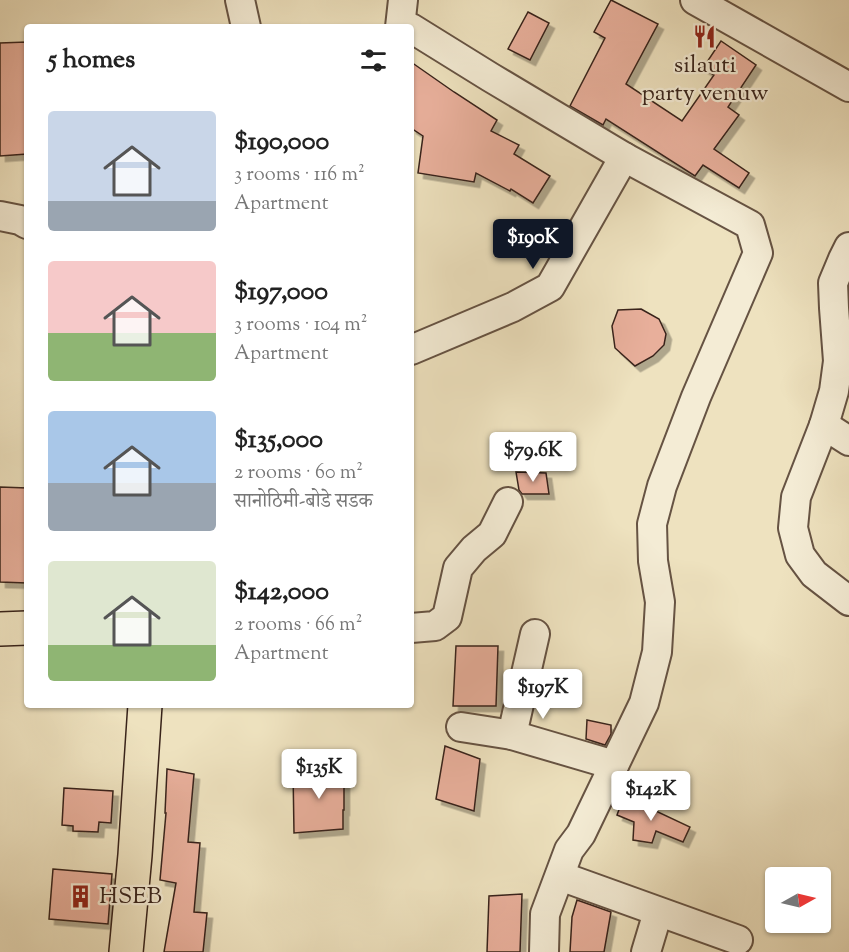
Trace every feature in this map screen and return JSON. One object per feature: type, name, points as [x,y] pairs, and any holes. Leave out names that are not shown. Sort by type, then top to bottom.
[{"type":"main road","points":[[0,629],[24,628]]},
{"type":"main road","points":[[126,952],[145,708]]},
{"type":"street","points":[[240,0],[245,24]]},
{"type":"street","points":[[695,0],[849,87]]},
{"type":"street","points":[[414,27],[490,77],[624,157],[750,225],[758,253],[696,397],[662,486],[652,524],[653,561],[660,602],[657,652],[644,703],[581,834],[569,850],[545,914],[544,952]]},
{"type":"street","points":[[414,349],[513,307],[550,287],[624,157]]},
{"type":"street","points":[[0,216],[24,222]]},
{"type":"street","points":[[847,256],[833,283],[838,361],[834,391],[824,425],[796,497],[793,528],[800,555],[814,574],[849,602]]},
{"type":"street","points":[[824,425],[849,441]]},
{"type":"street","points":[[414,628],[435,626],[447,617],[458,568],[474,549],[492,534],[508,502]]},
{"type":"street","points":[[512,735],[535,634]]},
{"type":"street","points":[[461,727],[512,735],[614,765]]},
{"type":"street","points":[[560,876],[738,940]]},
{"type":"street","points":[[646,952],[658,912]]},
{"type":"building","points":[[611,0],[658,24],[626,84],[682,121],[714,75],[703,68],[721,41],[756,65],[728,107],[739,115],[714,149],[749,173],[739,188],[703,165],[695,176],[606,119],[603,125],[570,106],[605,38],[594,32]]},
{"type":"building","points":[[528,12],[549,23],[530,60],[508,49]]},
{"type":"building","points":[[24,42],[24,154],[0,156],[0,43]]},
{"type":"building","points":[[414,64],[497,120],[491,131],[519,145],[514,154],[550,176],[533,203],[511,189],[510,191],[476,173],[474,182],[418,173],[423,136],[414,130]]},
{"type":"building","points":[[641,309],[659,319],[666,334],[664,345],[653,356],[635,366],[615,348],[612,326],[618,310]]},
{"type":"building","points":[[516,472],[546,473],[549,494],[522,494],[519,490]]},
{"type":"building","points":[[0,487],[24,488],[24,583],[0,582]]},
{"type":"building","points":[[456,646],[498,646],[496,706],[453,706]]},
{"type":"building","points":[[587,720],[611,725],[611,734],[605,745],[586,739]]},
{"type":"building","points":[[445,746],[480,759],[474,811],[436,799]]},
{"type":"building","points":[[344,767],[343,829],[294,833],[293,770]]},
{"type":"building","points":[[167,769],[194,774],[188,842],[200,843],[194,912],[207,913],[203,952],[164,952],[176,883],[160,880]]},
{"type":"building","points":[[64,788],[113,791],[111,823],[99,822],[98,832],[73,831],[73,826],[62,825]]},
{"type":"building","points":[[624,796],[690,827],[683,842],[656,831],[652,843],[633,840],[634,822],[617,815]]},
{"type":"building","name":"HSEB","points":[[53,869],[112,874],[108,924],[49,919]]},
{"type":"building","points":[[522,894],[520,952],[487,952],[489,896]]},
{"type":"building","points":[[577,900],[611,912],[604,952],[570,952],[572,917]]},
{"type":"place","name":"silauti party venuw","points":[[705,36]]},
{"type":"place","name":"HSEB","points":[[81,897]]}]
